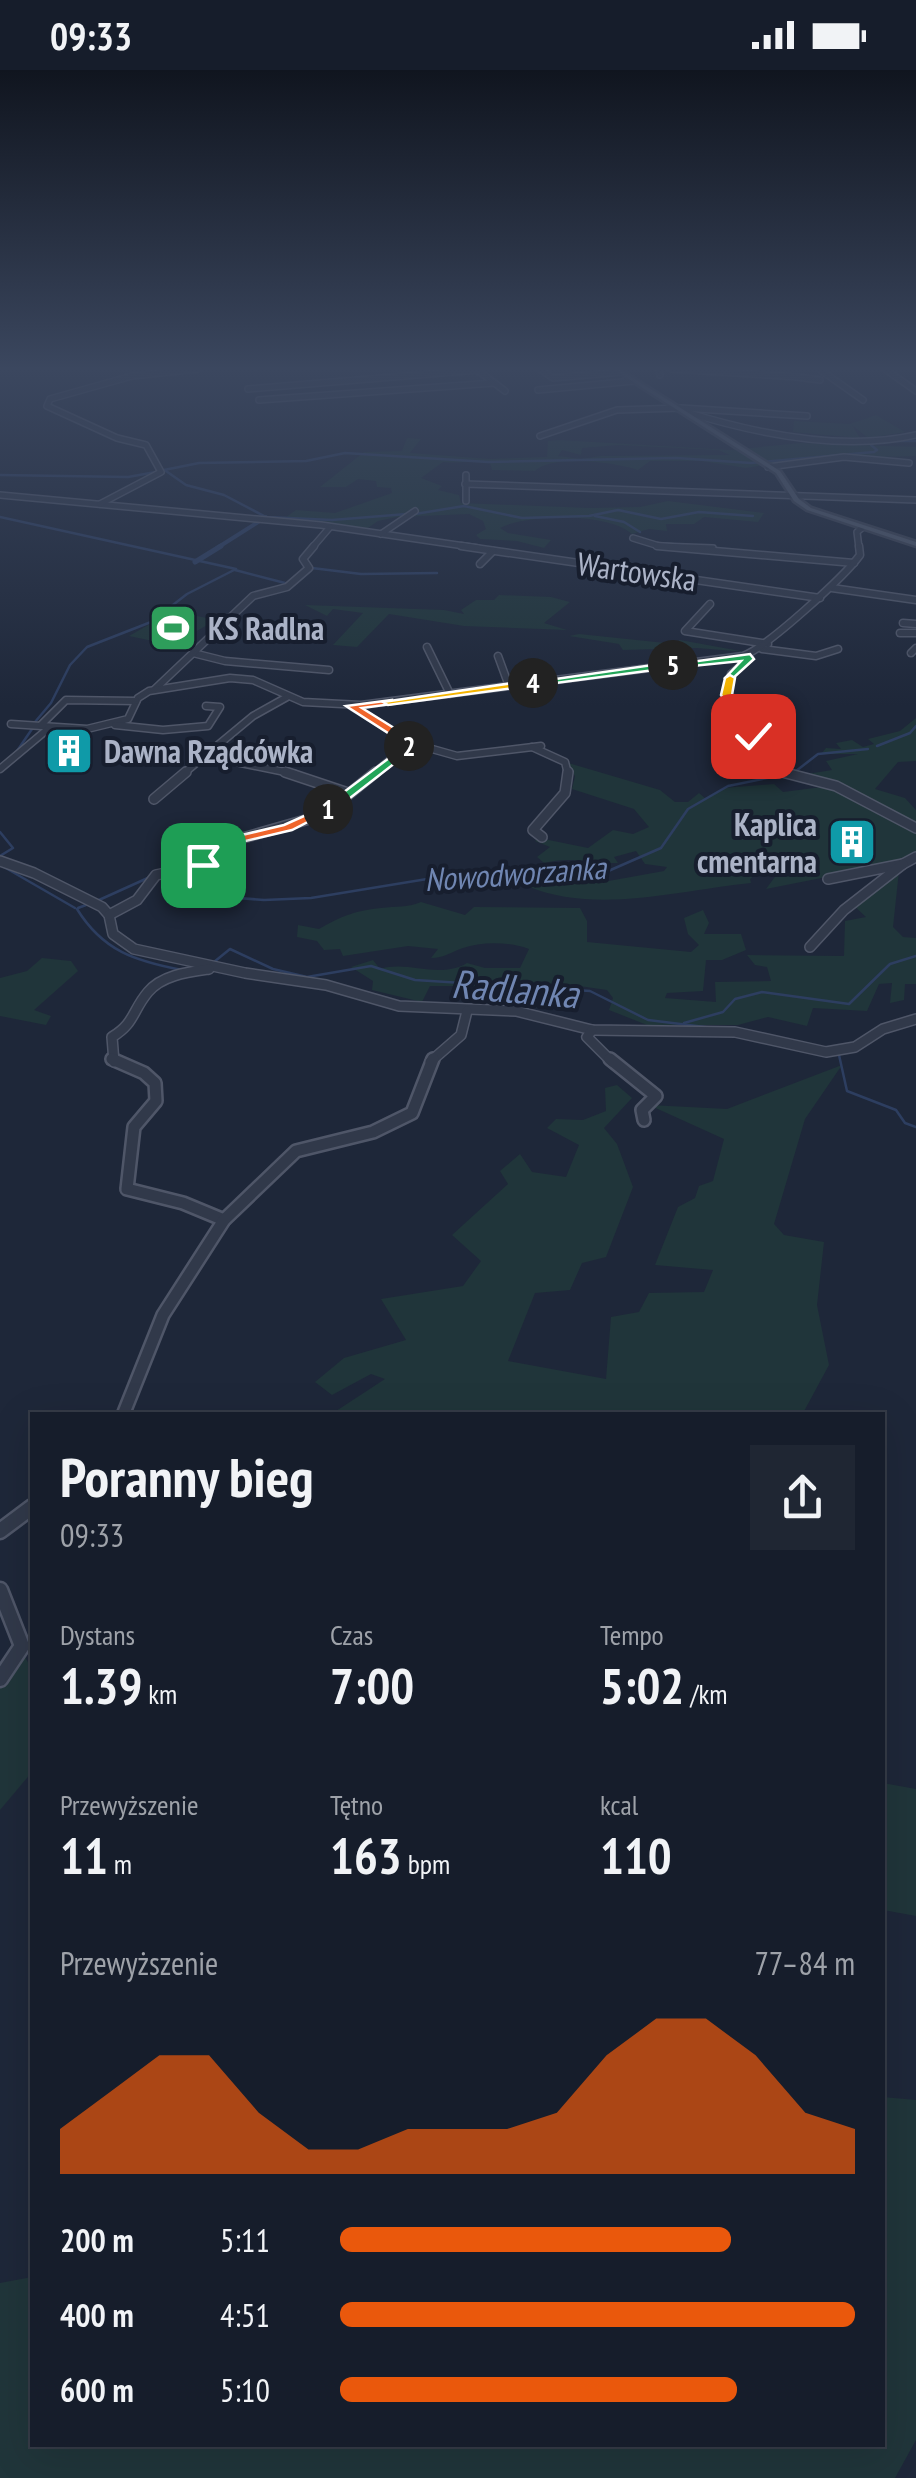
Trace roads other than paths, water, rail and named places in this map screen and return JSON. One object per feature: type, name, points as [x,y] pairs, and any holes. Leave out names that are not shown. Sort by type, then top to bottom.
[{"type":"main road","points":[[785,481],[800,504],[916,544]]},
{"type":"street","points":[[103,502],[143,481]]},
{"type":"street","points":[[465,481],[466,501]]},
{"type":"street","points":[[500,481],[916,500]]},
{"type":"street","name":"Wartowska","points":[[0,495],[276,520],[820,598]]},
{"type":"street","points":[[381,534],[415,511]]},
{"type":"street","points":[[116,725],[130,716],[136,702],[155,689],[254,596],[287,587],[308,573],[303,559],[330,527]]},
{"type":"street","points":[[155,689],[240,678],[258,682],[287,698],[351,706],[748,655],[765,646],[794,616],[832,588],[854,563],[860,549],[856,532],[862,528]]},
{"type":"street","points":[[633,538],[659,546],[694,546],[854,563]]},
{"type":"street","points":[[480,564],[493,550]]},
{"type":"street","points":[[832,588],[916,600]]},
{"type":"street","points":[[710,604],[685,631],[816,656],[838,649]]},
{"type":"street","points":[[916,624],[901,628],[916,633]]},
{"type":"street","points":[[426,647],[450,694]]},
{"type":"street","points":[[193,653],[329,670]]},
{"type":"street","points":[[748,655],[750,658],[731,674],[726,695],[763,757],[784,773],[836,786],[916,828]]},
{"type":"street","points":[[498,656],[509,686]]},
{"type":"street","points":[[154,799],[253,716],[287,698]]},
{"type":"street","points":[[48,728],[41,725],[66,700],[136,702]]},
{"type":"street","points":[[12,724],[48,728],[116,725],[147,730],[208,726],[220,708],[206,706]]},
{"type":"street","points":[[351,706],[411,743],[457,756],[536,746],[566,762],[570,775],[562,801],[532,830],[542,837]]},
{"type":"street","points":[[0,769],[48,728]]},
{"type":"street","points":[[109,915],[142,897],[156,874],[203,865],[229,842],[288,828],[333,807],[411,743]]},
{"type":"street","points":[[206,756],[291,774],[348,793]]},
{"type":"street","points":[[810,947],[844,910],[916,858]]},
{"type":"street","points":[[0,861],[34,873],[102,907],[118,940],[134,949],[326,985],[398,1006],[516,1011],[592,1030],[735,1032],[826,1052],[854,1048],[883,1029],[916,1018]]},
{"type":"street","points":[[828,879],[903,864]]},
{"type":"street","points":[[214,967],[192,971],[148,992],[135,1024],[112,1036],[112,1060],[144,1073],[155,1083],[156,1101],[134,1127],[127,1189],[183,1203],[224,1220]]},
{"type":"street","points":[[124,1412],[158,1324],[224,1220],[296,1152],[373,1132],[412,1114],[429,1062],[461,1035],[467,1011]]},
{"type":"street","points":[[592,1030],[587,1037],[628,1077],[656,1096],[642,1110],[644,1120]]},
{"type":"street","points":[[0,1531],[30,1508]]},
{"type":"street","points":[[0,1590],[22,1646],[0,1678]]},
{"type":"waterway","points":[[181,481],[224,495],[266,517],[332,520],[407,514]]},
{"type":"waterway","points":[[415,514],[464,506],[522,518],[589,516],[618,510],[661,519],[699,512],[753,516]]},
{"type":"waterway","points":[[595,516],[624,522],[640,532]]},
{"type":"waterway","name":"Radlanka","points":[[0,517],[236,569],[187,594],[151,622],[87,647],[70,665],[51,703],[35,722]]},
{"type":"waterway","points":[[217,548],[266,517]]},
{"type":"waterway","points":[[195,562],[221,546]]},
{"type":"waterway","points":[[312,568],[361,574],[437,573]]},
{"type":"waterway","points":[[235,570],[285,583]]},
{"type":"waterway","name":"Nowodworzanka","points":[[877,746],[910,733],[916,726]]},
{"type":"waterway","name":"Radlanka","points":[[17,751],[32,729]]},
{"type":"waterway","name":"Nowodworzanka","points":[[796,771],[818,754],[868,749]]},
{"type":"waterway","name":"Nowodworzanka","points":[[163,877],[213,896],[264,900],[311,898],[482,870],[606,872],[661,848],[688,809],[728,786],[782,775]]},
{"type":"waterway","name":"Radlanka","points":[[0,832],[13,848],[0,856]]},
{"type":"waterway","name":"Radlanka","points":[[4,867],[75,908]]},
{"type":"waterway","name":"Nowodworzanka","points":[[99,900],[150,877]]},
{"type":"waterway","points":[[78,908],[86,905]]},
{"type":"waterway","points":[[77,909],[98,935],[122,952],[182,970]]},
{"type":"waterway","name":"Radlanka","points":[[214,962],[230,949],[273,969],[307,977],[371,966],[415,980],[590,991],[648,1020],[713,1028]]},
{"type":"waterway","points":[[684,1023],[723,1012],[735,999],[762,992],[849,1004],[890,964],[916,956]]},
{"type":"waterway","points":[[839,1055],[847,1091],[896,1110],[905,1123],[916,1127]]},
{"type":"place","name":"KS Radlna","points":[[173,628]]},
{"type":"place","name":"Dawna Rządcówka","points":[[69,751]]},
{"type":"place","name":"Kaplica cmentarna","points":[[852,842]]}]
